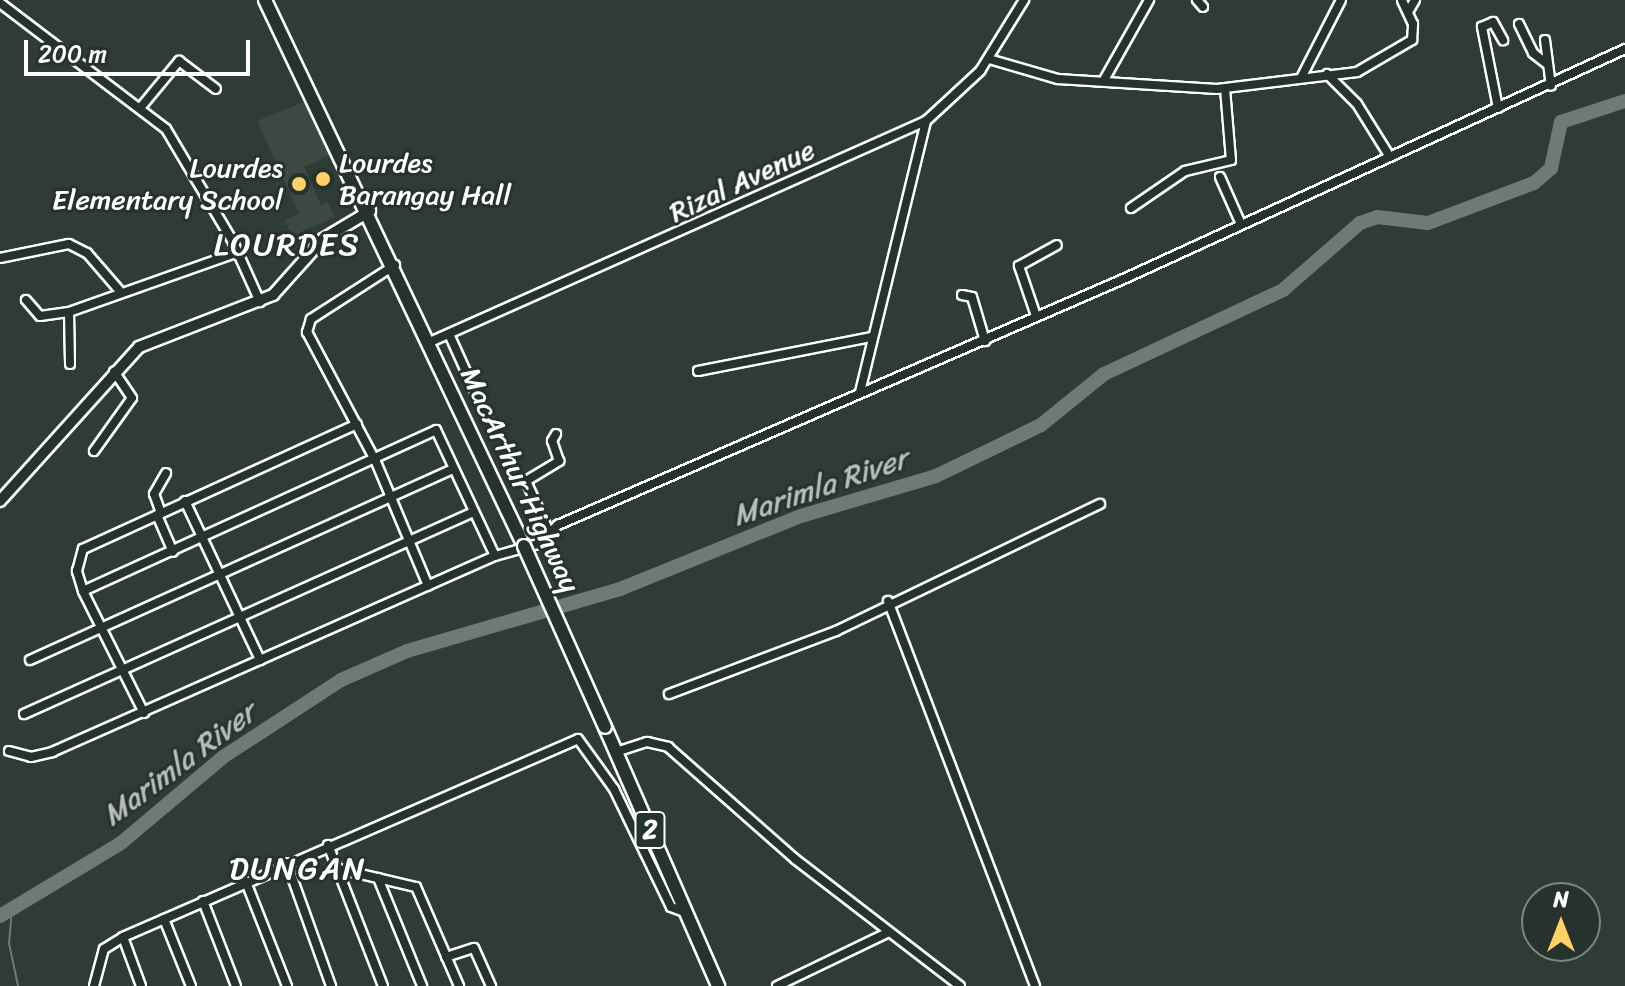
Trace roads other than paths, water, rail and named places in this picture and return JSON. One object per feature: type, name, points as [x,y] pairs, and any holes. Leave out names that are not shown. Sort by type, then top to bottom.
[{"type":"highway","name":"MacArthur Highway","points":[[267,4],[395,265],[524,546],[718,986]]},
{"type":"main road","points":[[0,501],[114,371],[147,342],[260,302],[285,285],[333,231],[370,211]]},
{"type":"street","name":"Rizal Avenue","points":[[430,342],[926,121],[989,59],[1024,0]]},
{"type":"street","points":[[1104,80],[1149,0]]},
{"type":"street","points":[[1302,76],[1341,0]]},
{"type":"street","points":[[989,59],[1058,79],[1225,89],[1302,76],[1367,70],[1399,52],[1414,35],[1402,0]]},
{"type":"street","points":[[1408,12],[1415,0]]},
{"type":"street","points":[[0,3],[141,107],[174,139],[238,252],[260,302]]},
{"type":"street","points":[[1498,108],[1482,27],[1493,22],[1503,40]]},
{"type":"street","points":[[1519,24],[1533,53],[1547,64]]},
{"type":"street","points":[[1545,40],[1551,86]]},
{"type":"street","points":[[9,751],[31,757],[52,752],[495,556],[538,544],[549,532],[860,392],[985,341],[1240,222],[1551,86],[1625,49]]},
{"type":"street","points":[[141,107],[179,61],[216,89]]},
{"type":"street","points":[[1327,74],[1363,113],[1390,157]]},
{"type":"street","points":[[1131,208],[1185,171],[1231,160],[1225,89]]},
{"type":"street","points":[[860,392],[926,121]]},
{"type":"street","points":[[1220,177],[1240,222]]},
{"type":"street","points":[[0,258],[69,244],[87,253],[119,290]]},
{"type":"street","points":[[1036,316],[1019,266],[1057,245]]},
{"type":"street","points":[[26,300],[40,316],[69,312],[119,290],[238,252]]},
{"type":"street","points":[[395,265],[307,325],[376,462],[428,586]]},
{"type":"street","points":[[962,295],[972,297],[985,341]]},
{"type":"street","points":[[69,312],[70,364]]},
{"type":"street","points":[[449,334],[487,418]]},
{"type":"street","points":[[698,371],[871,337]]},
{"type":"street","points":[[94,451],[132,398],[114,371]]},
{"type":"street","points":[[144,713],[121,674],[83,591],[77,571],[83,549],[357,424]]},
{"type":"street","points":[[83,591],[376,462],[436,430],[495,556]]},
{"type":"street","points":[[549,532],[526,481],[559,461],[552,441],[556,434]]},
{"type":"street","points":[[30,660],[393,500],[453,469]]},
{"type":"street","points":[[166,473],[154,494],[173,552]]},
{"type":"street","points":[[185,501],[260,660]]},
{"type":"street","points":[[669,694],[836,631],[888,601],[1100,504]]},
{"type":"street","points":[[24,714],[121,674],[473,512]]},
{"type":"street","points":[[888,601],[1035,986]]},
{"type":"street","points":[[94,986],[104,949],[123,937],[328,845],[581,739],[628,816],[671,907],[687,912]]},
{"type":"street","points":[[616,752],[647,742],[668,747],[889,932],[960,986]]},
{"type":"street","points":[[328,845],[383,986]]},
{"type":"street","points":[[287,863],[331,986]]},
{"type":"street","points":[[339,869],[416,887],[459,986]]},
{"type":"street","points":[[378,878],[422,986]]},
{"type":"street","points":[[246,882],[287,986]]},
{"type":"street","points":[[203,901],[236,986]]},
{"type":"street","points":[[164,919],[191,986]]},
{"type":"street","points":[[777,986],[889,932]]},
{"type":"street","points":[[123,937],[141,986]]},
{"type":"street","points":[[446,957],[474,948],[491,986]]},
{"type":"waterway","name":"Marimla River","points":[[0,916],[121,843],[223,757],[341,680],[407,651],[620,589],[801,516],[936,476],[1041,425],[1104,374],[1283,290],[1360,223],[1377,217],[1428,223],[1534,183],[1551,168],[1561,122],[1625,101]]},
{"type":"waterway","points":[[12,909],[9,943],[18,986]]},
{"type":"place","name":"Lourdes Barangay Hall","points":[[323,179]]},
{"type":"place","name":"Lourdes Elementary School","points":[[299,184]]},
{"type":"district","name":"LOURDES","points":[[287,245]]},
{"type":"district","name":"DUNGAN","points":[[298,869]]}]
